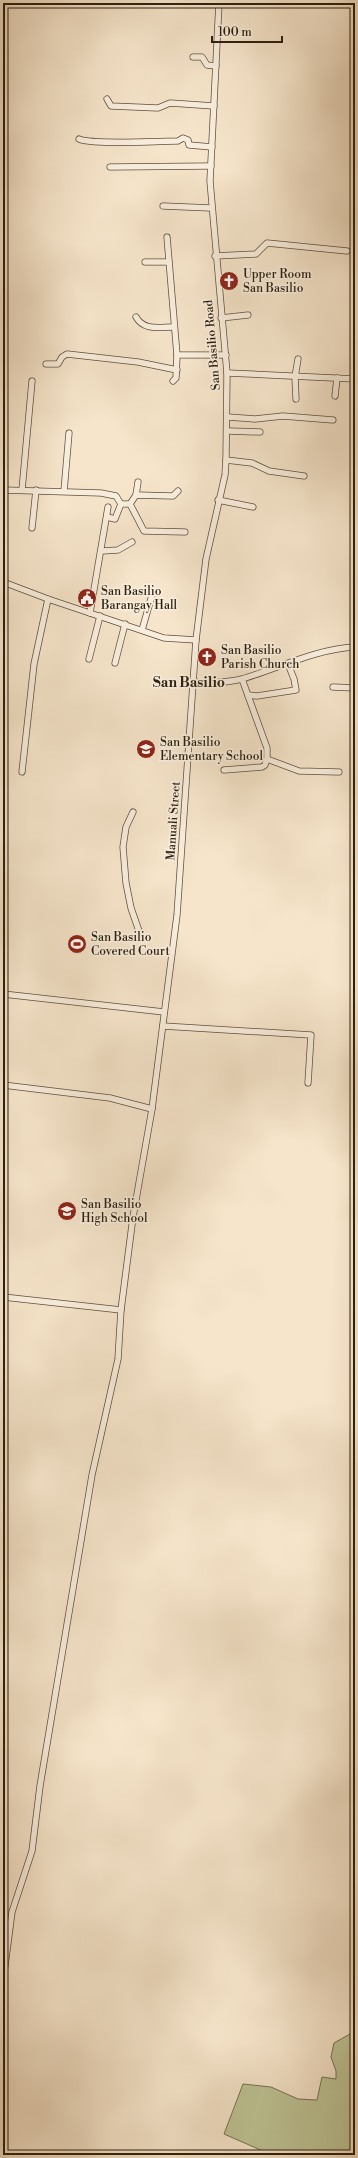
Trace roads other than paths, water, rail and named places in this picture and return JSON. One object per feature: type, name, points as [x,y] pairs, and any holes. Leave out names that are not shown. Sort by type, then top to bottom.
[{"type":"street","name":"San Basilio Road","points":[[193,682],[196,640],[206,559],[218,500],[225,475],[228,431],[226,355],[215,256],[211,166],[219,3]]},
{"type":"street","points":[[193,57],[202,57],[207,65],[216,66]]},
{"type":"street","points":[[107,99],[111,106],[158,108],[170,103],[214,106]]},
{"type":"street","points":[[79,139],[86,141],[178,141],[183,138],[188,140],[189,145],[212,147]]},
{"type":"street","points":[[110,167],[211,166]]},
{"type":"street","points":[[163,206],[212,208]]},
{"type":"street","points":[[167,237],[173,327],[177,355],[176,378],[173,381]]},
{"type":"street","points":[[215,256],[256,254],[267,243],[348,251]]},
{"type":"street","points":[[145,262],[168,262]]},
{"type":"street","points":[[221,318],[248,315]]},
{"type":"street","points":[[136,317],[139,322],[145,326],[173,327]]},
{"type":"street","points":[[46,364],[58,364],[62,357],[67,354],[138,362],[177,370]]},
{"type":"street","points":[[177,355],[226,355]]},
{"type":"street","points":[[296,399],[295,377],[298,359]]},
{"type":"street","points":[[227,373],[355,379]]},
{"type":"street","points":[[335,396],[337,378]]},
{"type":"street","points":[[22,490],[32,381]]},
{"type":"street","points":[[228,417],[255,419],[283,416],[333,420]]},
{"type":"street","points":[[228,431],[260,432]]},
{"type":"street","points":[[64,491],[69,433]]},
{"type":"street","points":[[226,460],[246,461],[269,471],[304,476]]},
{"type":"street","points":[[130,504],[136,495],[138,482]]},
{"type":"street","points":[[3,490],[64,491],[112,494],[118,498],[121,504],[116,518],[107,517]]},
{"type":"street","points":[[32,528],[36,490]]},
{"type":"street","points":[[136,495],[173,496],[178,491]]},
{"type":"street","points":[[218,500],[253,507]]},
{"type":"street","points":[[121,504],[130,504]]},
{"type":"street","points":[[130,504],[144,531],[185,532]]},
{"type":"street","points":[[90,612],[102,551],[108,507]]},
{"type":"street","points":[[102,551],[118,550],[132,542]]},
{"type":"street","points":[[3,582],[48,599],[171,640],[196,640]]},
{"type":"street","points":[[142,630],[152,595]]},
{"type":"street","points":[[22,772],[34,664],[48,599]]},
{"type":"street","points":[[89,659],[100,616]]},
{"type":"street","points":[[115,663],[125,624]]},
{"type":"street","points":[[193,682],[211,683],[242,679],[324,651],[355,647]]},
{"type":"street","points":[[248,695],[257,696],[296,690],[294,679],[288,664]]},
{"type":"street","points":[[224,770],[262,768],[267,759],[267,748],[242,679]]},
{"type":"street","name":"Manuali Street","points":[[3,1978],[12,1912],[32,1851],[40,1786],[92,1475],[118,1360],[121,1310],[133,1217],[152,1109],[174,937],[193,682]]},
{"type":"street","points":[[333,687],[355,688]]},
{"type":"street","points":[[267,759],[299,771],[339,772]]},
{"type":"street","points":[[133,812],[126,826],[124,847],[126,883],[131,908],[140,934]]},
{"type":"street","points":[[3,994],[164,1012]]},
{"type":"street","points":[[163,1026],[223,1031],[311,1035],[308,1083]]},
{"type":"street","points":[[3,1085],[110,1098],[152,1109]]},
{"type":"street","points":[[3,1297],[121,1310]]},
{"type":"place","name":"Upper Room San Basilio","points":[[229,281]]},
{"type":"place","name":"San Basilio Barangay Hall","points":[[87,598]]},
{"type":"place","name":"San Basilio Parish Church","points":[[207,657]]},
{"type":"place","name":"San Basilio Elementary School","points":[[146,749]]},
{"type":"place","name":"San Basilio Covered Court","points":[[77,944]]},
{"type":"place","name":"San Basilio High School","points":[[67,1211]]},
{"type":"district","name":"San Basilio","points":[[189,682]]}]
